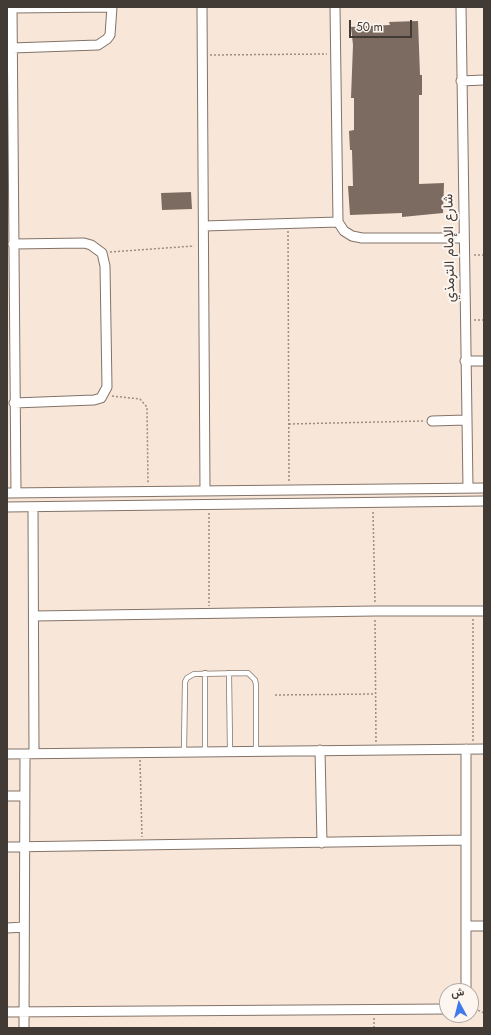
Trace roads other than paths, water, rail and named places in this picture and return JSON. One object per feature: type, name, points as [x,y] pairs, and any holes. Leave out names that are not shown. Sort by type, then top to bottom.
[{"type":"street","points":[[12,48],[98,45],[107,39],[110,34],[112,7],[12,7],[10,169],[13,244],[10,304],[14,403],[11,493],[484,488]]},
{"type":"street","points":[[202,7],[205,490]]},
{"type":"street","points":[[335,7],[338,222],[344,231],[352,236],[362,238],[464,238]]},
{"type":"street","name":"شارع الإمام الترمذي","points":[[461,7],[468,488]]},
{"type":"street","points":[[461,81],[484,80]]},
{"type":"street","points":[[204,226],[338,222]]},
{"type":"street","points":[[13,244],[84,243],[91,245],[102,253],[105,266],[107,387],[104,395],[94,400],[14,403]]},
{"type":"street","points":[[465,361],[484,361]]},
{"type":"street","points":[[432,420],[466,420]]},
{"type":"street","points":[[428,489],[428,502]]},
{"type":"street","points":[[258,490],[258,504]]},
{"type":"street","points":[[164,491],[164,505]]},
{"type":"street","points":[[80,492],[80,506]]},
{"type":"street","points":[[7,507],[484,502]]},
{"type":"street","points":[[24,1028],[24,847],[25,796],[30,754],[34,616],[33,507]]},
{"type":"street","points":[[34,616],[375,611],[484,611]]},
{"type":"street","points":[[466,983],[466,840],[470,749]]},
{"type":"street","points":[[7,754],[484,749]]},
{"type":"street","points":[[320,750],[322,842]]},
{"type":"street","points":[[7,796],[25,796]]},
{"type":"street","points":[[7,847],[466,840]]},
{"type":"street","points":[[466,926],[484,926]]},
{"type":"street","points":[[7,928],[24,927]]},
{"type":"street","points":[[7,1012],[439,1009]]},
{"type":"lane","points":[[230,673],[230,751]]},
{"type":"lane","points":[[184,752],[185,682],[190,675],[230,673],[248,673],[255,680],[256,751]]},
{"type":"lane","points":[[205,752],[206,674]]}]
